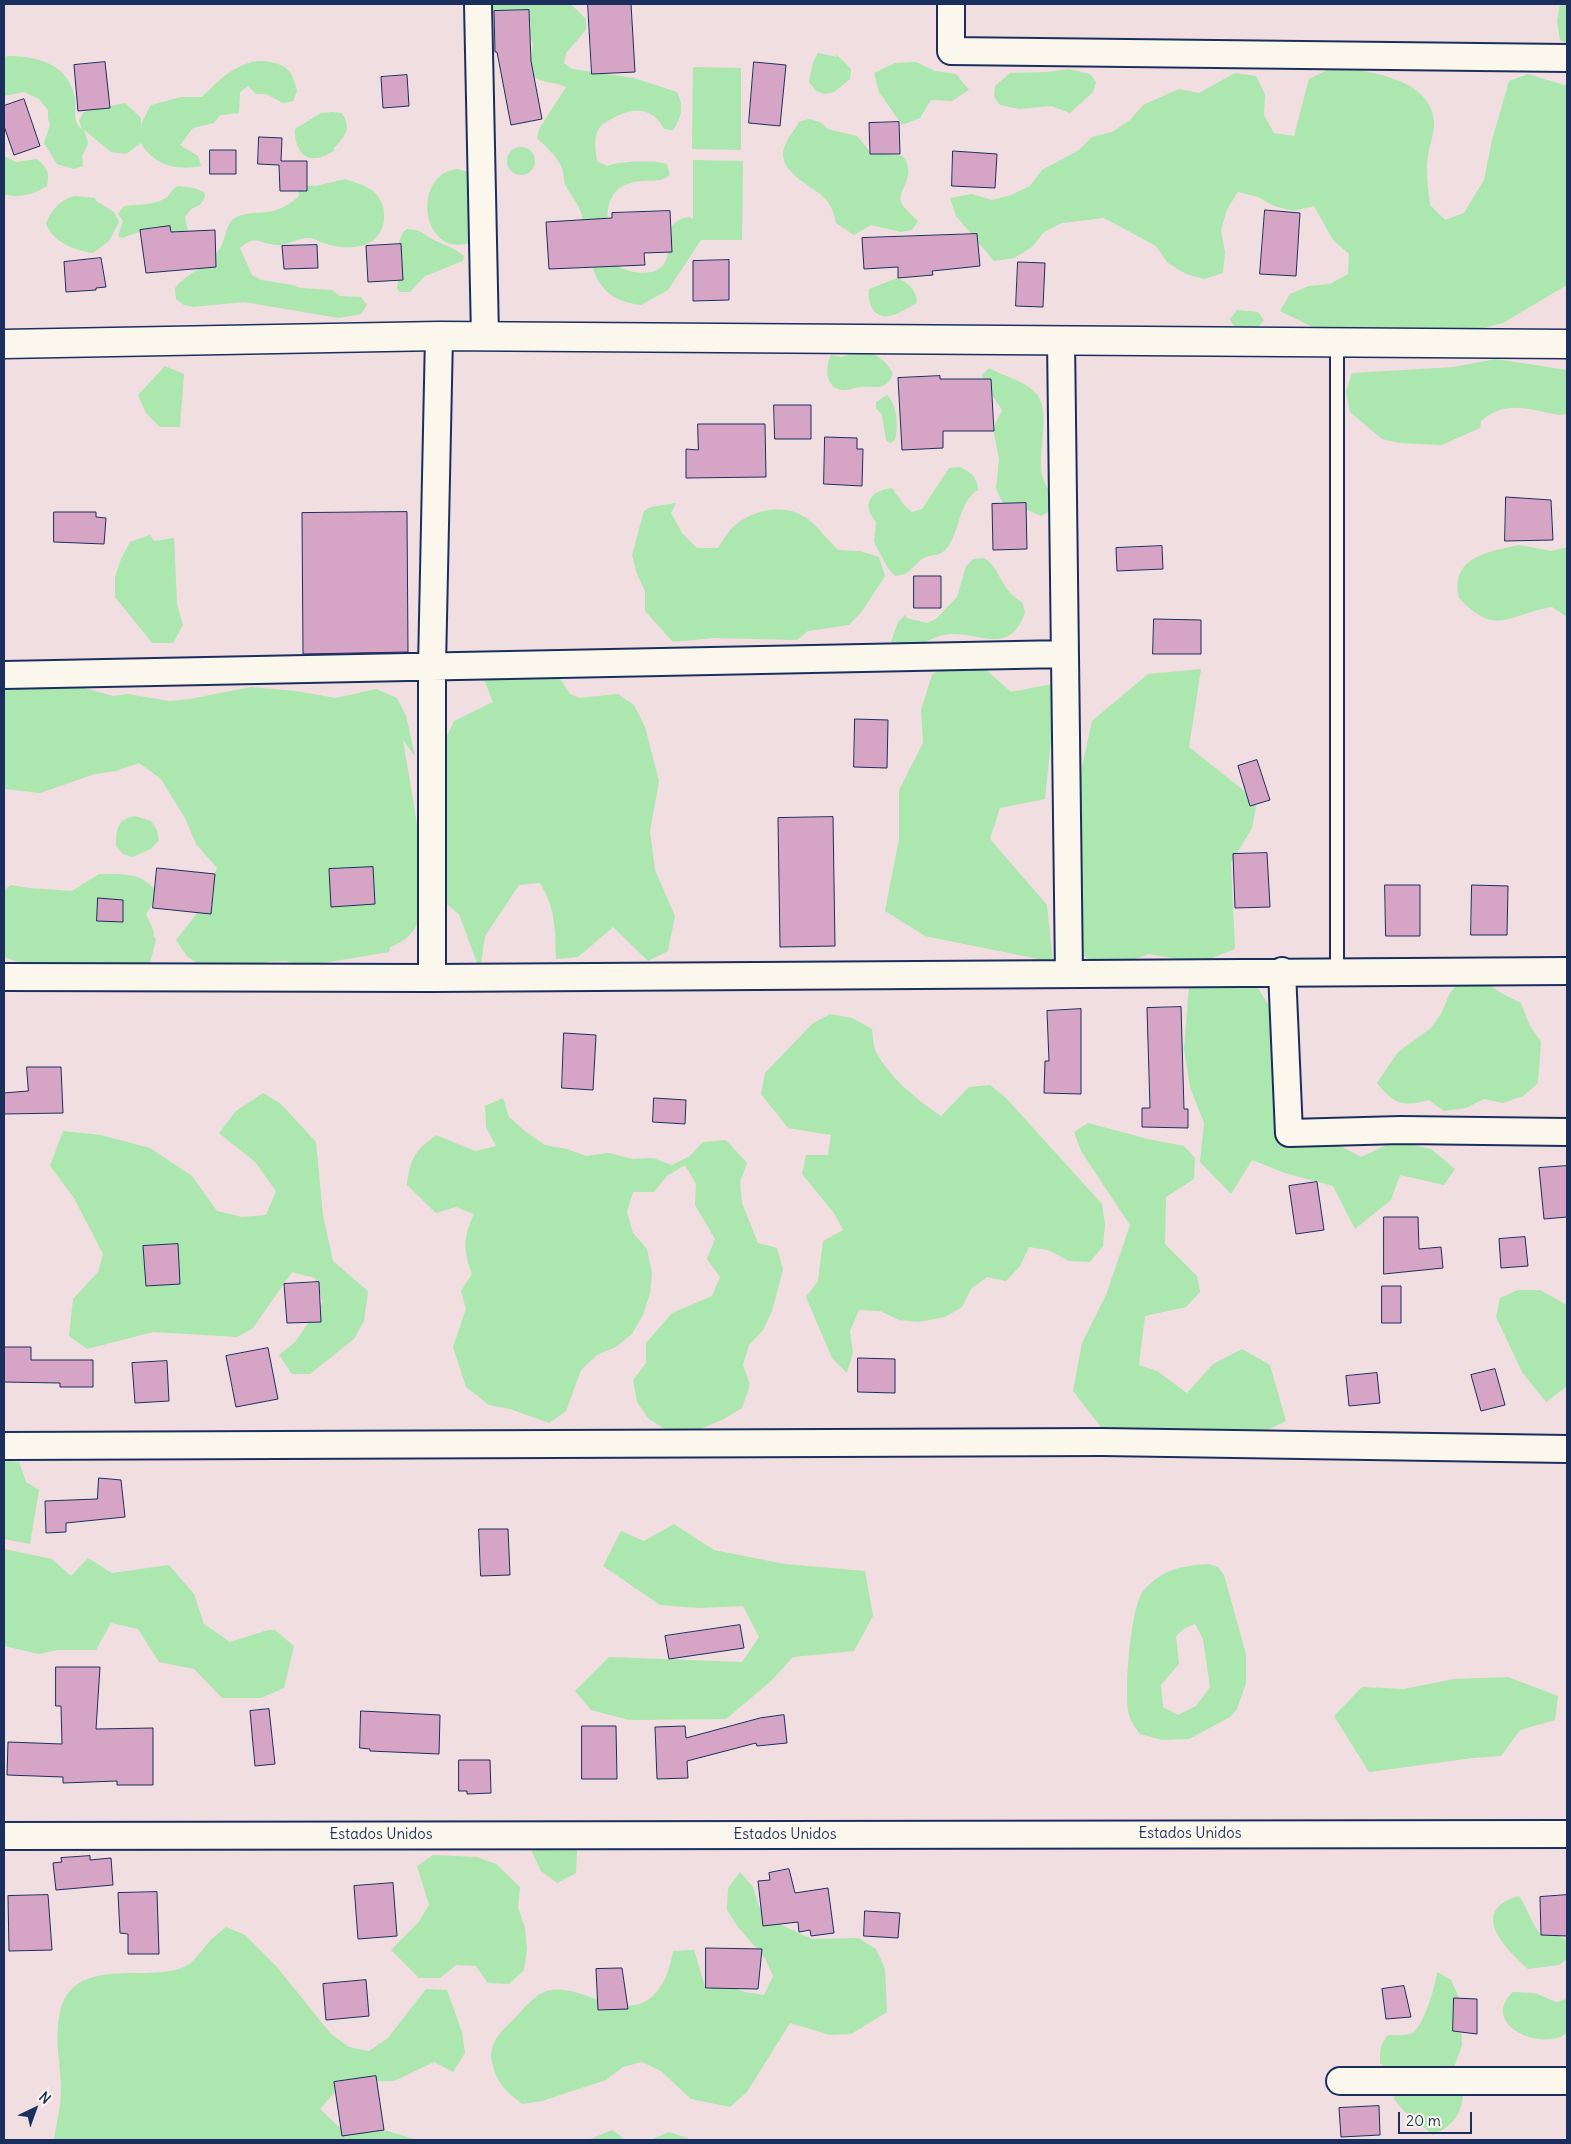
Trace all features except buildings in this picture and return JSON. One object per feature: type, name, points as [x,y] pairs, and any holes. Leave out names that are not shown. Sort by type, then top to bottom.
[{"type":"street","points":[[478,4],[485,336]]},
{"type":"street","points":[[951,4],[951,51],[1567,58]]},
{"type":"street","points":[[432,978],[432,666],[439,336]]},
{"type":"street","points":[[4,344],[439,336],[1567,344]]},
{"type":"street","points":[[1061,340],[1069,974]]},
{"type":"street","points":[[4,674],[1065,654]]},
{"type":"street","points":[[4,977],[432,978],[1282,971],[1567,971]]},
{"type":"street","points":[[1282,971],[1289,1133],[1401,1130],[1567,1132]]},
{"type":"street","points":[[4,1446],[1102,1442],[1567,1449]]},
{"type":"street","name":"Estados Unidos","points":[[4,1836],[1567,1834]]},
{"type":"street","points":[[1340,2081],[1567,2081]]},
{"type":"lane","points":[[1337,342],[1337,971]]},
{"type":"green space","points":[[471,4],[571,4],[586,19],[586,30],[566,53],[564,63],[572,69],[634,78],[677,92],[681,102],[681,111],[673,130],[664,129],[654,116],[648,113],[635,111],[620,114],[601,126],[596,134],[597,161],[607,166],[628,162],[662,163],[667,164],[670,175],[659,180],[641,181],[626,185],[615,192],[610,202],[608,227],[617,266],[630,271],[646,273],[659,269],[664,264],[668,253],[669,233],[672,226],[682,219],[689,217],[693,219],[693,160],[743,161],[742,240],[701,240],[668,290],[641,305],[623,301],[610,294],[601,285],[595,273],[581,212],[564,182],[562,168],[554,156],[537,138],[539,129],[566,87],[543,81],[529,73],[533,44],[530,34],[531,24],[527,15],[518,10],[487,10]]},
{"type":"green space","points":[[1560,4],[1567,4],[1567,44],[1560,40],[1557,21]]},
{"type":"green space","points":[[818,53],[837,57],[836,54],[851,69],[850,79],[834,92],[824,94],[815,90],[809,82],[813,62]]},
{"type":"green space","points":[[7,56],[41,60],[59,70],[67,78],[72,88],[75,100],[75,119],[82,129],[79,120],[84,112],[125,103],[141,118],[142,131],[142,122],[151,105],[181,97],[202,97],[233,70],[251,62],[277,63],[286,68],[294,80],[297,91],[293,101],[283,103],[266,94],[256,94],[248,86],[240,92],[239,113],[220,115],[214,123],[193,128],[180,145],[198,156],[201,166],[183,168],[166,165],[152,157],[141,143],[126,154],[111,152],[84,130],[88,143],[82,156],[83,166],[74,169],[57,164],[44,143],[50,125],[48,110],[39,99],[24,92],[4,96],[4,58]]},
{"type":"green space","points":[[916,62],[935,71],[956,74],[969,90],[952,101],[931,100],[920,118],[902,125],[879,92],[874,73],[895,63]]},
{"type":"green space","points":[[693,67],[741,68],[741,150],[692,149]]},
{"type":"green space","points":[[1348,68],[1374,73],[1401,82],[1413,88],[1430,107],[1434,126],[1427,163],[1430,205],[1445,220],[1464,213],[1484,180],[1492,140],[1509,81],[1528,74],[1567,86],[1567,285],[1503,323],[1483,328],[1378,330],[1358,327],[1338,331],[1317,329],[1280,311],[1290,294],[1309,286],[1330,284],[1348,274],[1349,254],[1333,240],[1314,206],[1294,211],[1274,206],[1258,197],[1238,192],[1227,209],[1221,230],[1225,252],[1223,273],[1204,279],[1186,274],[1168,263],[1156,246],[1104,218],[1062,223],[1044,232],[1032,247],[1014,258],[994,261],[956,216],[950,198],[972,194],[992,200],[1011,195],[1030,186],[1042,170],[1079,150],[1092,137],[1112,132],[1130,120],[1143,105],[1179,89],[1199,93],[1235,73],[1256,76],[1265,94],[1264,115],[1274,133],[1294,136],[1309,79],[1327,70]]},
{"type":"green space","points":[[1069,69],[1090,74],[1096,82],[1093,92],[1070,113],[1051,106],[1019,109],[1000,105],[994,97],[995,86],[1010,73],[1047,72]]},
{"type":"green space","points":[[321,113],[342,113],[345,119],[347,128],[344,136],[333,149],[335,150],[328,154],[318,158],[306,156],[299,149],[295,129]]},
{"type":"green space","points":[[809,119],[820,122],[828,129],[857,136],[871,153],[903,156],[908,172],[901,200],[903,206],[918,221],[912,230],[901,232],[871,225],[854,235],[836,223],[828,202],[792,173],[783,157],[785,145],[799,122]]},
{"type":"green space","points":[[521,147],[531,151],[535,161],[531,171],[521,175],[511,171],[507,161],[511,151]]},
{"type":"green space","points":[[4,156],[16,162],[37,159],[47,171],[47,186],[26,195],[4,194]]},
{"type":"green space","points":[[457,169],[468,172],[481,202],[472,242],[455,245],[442,239],[433,229],[428,215],[428,200],[432,186],[442,175]]},
{"type":"green space","points":[[345,179],[370,189],[382,203],[384,211],[383,226],[369,243],[354,247],[342,247],[305,238],[279,245],[255,240],[246,243],[240,248],[252,275],[261,280],[301,288],[332,290],[340,296],[361,297],[367,305],[361,314],[339,318],[244,302],[193,307],[184,305],[176,299],[175,288],[213,257],[221,247],[227,230],[235,218],[244,214],[273,211],[283,207],[299,196],[297,185],[316,186]]},
{"type":"green space","points":[[178,186],[194,188],[204,192],[205,197],[200,205],[191,209],[185,217],[188,231],[178,269],[174,271],[170,268],[166,229],[156,226],[122,238],[118,236],[123,221],[118,214],[124,206],[149,204],[164,199]]},
{"type":"green space","points":[[74,196],[95,198],[96,201],[114,212],[119,222],[109,241],[93,253],[78,250],[58,240],[49,230],[46,223],[57,206]]},
{"type":"green space","points":[[407,229],[420,232],[457,251],[464,256],[463,261],[425,276],[410,292],[400,292],[397,289],[401,263],[399,242],[403,232]]},
{"type":"green space","points":[[897,278],[911,287],[917,303],[890,316],[879,315],[870,304],[869,289]]},
{"type":"green space","points":[[1237,310],[1258,312],[1264,320],[1252,334],[1241,332],[1230,319]]},
{"type":"green space","points":[[860,351],[876,355],[884,361],[893,374],[890,379],[887,383],[880,386],[858,387],[845,390],[836,388],[829,381],[827,370],[831,355],[841,357]]},
{"type":"green space","points":[[1496,359],[1567,370],[1567,414],[1559,415],[1518,408],[1500,410],[1481,421],[1480,428],[1442,445],[1400,443],[1382,439],[1350,412],[1346,392],[1352,373],[1454,367]]},
{"type":"green space","points":[[165,366],[184,374],[180,427],[160,427],[146,413],[138,395]]},
{"type":"green space","points":[[989,368],[1030,387],[1040,399],[1044,419],[1042,474],[1055,503],[1050,511],[1041,516],[1023,508],[1012,508],[1003,503],[996,489],[999,459],[993,428],[1002,410],[985,385],[982,375]]},
{"type":"green space","points":[[887,395],[893,404],[897,422],[895,440],[890,443],[886,440],[882,415],[876,408],[876,402]]},
{"type":"green space","points":[[960,467],[973,476],[978,490],[967,501],[955,534],[947,548],[942,552],[923,558],[905,574],[895,576],[888,568],[874,542],[876,522],[869,510],[870,499],[878,492],[892,488],[904,505],[912,512],[922,509],[949,468]]},
{"type":"green space","points":[[676,503],[671,513],[682,533],[697,548],[718,548],[731,529],[739,522],[758,513],[779,509],[799,514],[808,519],[838,550],[860,551],[879,557],[885,576],[863,610],[849,625],[808,631],[797,640],[714,638],[673,642],[645,611],[645,591],[637,574],[632,555],[644,511],[651,507]]},
{"type":"green space","points":[[150,535],[154,541],[174,538],[177,604],[183,625],[173,643],[152,643],[115,597],[115,577],[121,559],[130,542]]},
{"type":"green space","points":[[1519,545],[1552,551],[1567,547],[1567,617],[1552,607],[1513,618],[1494,620],[1483,617],[1459,598],[1458,584],[1460,573],[1466,565],[1474,558],[1484,554]]},
{"type":"green space","points":[[984,558],[994,567],[1004,585],[1014,597],[1022,602],[1025,612],[1018,626],[1010,635],[1000,639],[990,639],[967,635],[943,635],[909,650],[896,652],[891,642],[898,622],[905,615],[907,618],[927,623],[936,619],[957,597],[966,566],[973,559]]},
{"type":"green space","points":[[964,650],[1011,692],[1057,683],[1045,799],[1000,808],[990,839],[1047,905],[1053,962],[925,936],[885,911],[899,839],[899,790],[923,743],[921,710],[932,675]]},
{"type":"green space","points":[[475,657],[559,677],[570,694],[579,698],[618,694],[634,705],[645,727],[659,781],[650,831],[655,870],[675,916],[668,951],[648,961],[613,927],[578,957],[556,959],[554,920],[549,902],[540,883],[519,885],[485,936],[480,971],[459,914],[443,901],[435,762],[454,721],[493,702]]},
{"type":"green space","points":[[1201,669],[1189,747],[1257,801],[1252,828],[1231,863],[1235,949],[1199,963],[1149,954],[1108,969],[1066,947],[1074,803],[1092,721],[1148,674]]},
{"type":"green space","points":[[69,684],[113,696],[128,694],[169,701],[190,699],[251,687],[295,691],[336,698],[376,689],[397,698],[406,716],[415,756],[403,740],[421,863],[421,910],[414,930],[398,944],[390,947],[389,952],[305,966],[285,961],[266,962],[224,973],[204,968],[187,956],[176,940],[201,908],[217,868],[196,844],[185,818],[161,779],[139,763],[116,771],[95,774],[40,793],[4,789],[4,685]]},
{"type":"green space","points":[[135,816],[151,821],[157,830],[159,840],[151,849],[132,857],[123,854],[116,846],[116,835],[119,826],[124,820]]},
{"type":"green space","points":[[99,874],[123,874],[138,878],[151,885],[156,892],[154,902],[146,914],[154,932],[153,936],[156,939],[150,963],[112,970],[77,972],[42,968],[4,957],[4,890],[11,885],[72,891]]},
{"type":"green space","points":[[1251,977],[1271,1009],[1283,1093],[1298,1146],[1333,1142],[1361,1157],[1395,1141],[1431,1149],[1455,1169],[1444,1185],[1400,1175],[1391,1200],[1355,1229],[1333,1186],[1285,1173],[1252,1160],[1231,1194],[1200,1162],[1204,1123],[1190,1087],[1184,1049],[1189,986]]},
{"type":"green space","points":[[1463,977],[1485,981],[1501,993],[1521,1003],[1529,1024],[1541,1042],[1538,1083],[1523,1096],[1503,1103],[1484,1099],[1466,1108],[1444,1111],[1429,1100],[1405,1103],[1394,1100],[1377,1083],[1398,1052],[1431,1028],[1442,1012],[1450,993]]},
{"type":"green space","points":[[830,1014],[852,1018],[872,1029],[875,1050],[889,1071],[914,1096],[941,1116],[969,1087],[990,1085],[1006,1098],[1102,1204],[1105,1224],[1103,1246],[1090,1262],[1069,1261],[1048,1250],[1029,1247],[1020,1266],[1006,1281],[987,1277],[971,1289],[962,1307],[945,1317],[919,1322],[899,1320],[880,1311],[859,1310],[850,1331],[853,1353],[847,1373],[832,1358],[806,1297],[818,1281],[823,1241],[843,1230],[834,1213],[802,1174],[806,1155],[828,1155],[831,1135],[788,1128],[761,1094],[765,1073],[812,1024]]},
{"type":"green space","points":[[263,1093],[280,1103],[316,1142],[323,1215],[333,1261],[368,1291],[364,1321],[354,1339],[310,1374],[292,1374],[279,1355],[295,1342],[323,1302],[315,1278],[292,1272],[253,1328],[237,1337],[153,1332],[87,1349],[69,1336],[73,1299],[98,1272],[103,1254],[74,1198],[50,1166],[63,1131],[101,1135],[150,1148],[192,1176],[217,1211],[242,1217],[266,1215],[276,1191],[255,1162],[219,1133],[236,1111]]},
{"type":"green space","points":[[503,1098],[509,1117],[526,1132],[545,1145],[567,1149],[586,1156],[609,1153],[632,1159],[653,1158],[672,1165],[690,1156],[703,1142],[726,1140],[747,1163],[740,1182],[742,1203],[758,1243],[777,1248],[783,1270],[772,1311],[763,1330],[749,1345],[743,1365],[750,1385],[742,1408],[724,1419],[686,1435],[666,1430],[648,1418],[637,1402],[633,1380],[646,1363],[646,1343],[672,1313],[712,1296],[720,1277],[707,1259],[715,1239],[695,1205],[696,1184],[685,1165],[667,1176],[654,1192],[633,1192],[627,1212],[633,1233],[647,1249],[652,1273],[650,1293],[643,1315],[632,1334],[616,1347],[597,1355],[581,1370],[566,1411],[549,1423],[510,1409],[489,1405],[466,1387],[453,1347],[466,1309],[461,1291],[472,1274],[465,1244],[474,1214],[456,1207],[436,1213],[407,1185],[410,1168],[415,1156],[436,1135],[475,1151],[496,1146],[486,1127],[485,1106]]},
{"type":"green space","points":[[1088,1123],[1148,1139],[1184,1146],[1195,1158],[1194,1179],[1166,1197],[1165,1244],[1197,1276],[1200,1292],[1186,1307],[1145,1316],[1139,1365],[1157,1371],[1187,1393],[1213,1364],[1242,1349],[1270,1365],[1286,1421],[1246,1440],[1202,1428],[1126,1442],[1108,1436],[1073,1391],[1082,1343],[1106,1295],[1130,1225],[1081,1151],[1074,1132]]},
{"type":"green space","points":[[1518,1290],[1540,1290],[1567,1305],[1567,1386],[1546,1402],[1522,1372],[1496,1317],[1500,1298]]},
{"type":"green space","points":[[4,1461],[19,1462],[26,1482],[39,1490],[30,1544],[4,1539]]},
{"type":"green space","points":[[674,1524],[714,1550],[785,1564],[865,1571],[873,1616],[854,1651],[793,1657],[771,1681],[726,1719],[629,1720],[591,1710],[575,1691],[609,1657],[742,1662],[759,1637],[743,1606],[698,1608],[660,1605],[603,1566],[621,1531],[644,1541]]},
{"type":"green space","points":[[4,1549],[52,1559],[71,1576],[88,1558],[112,1573],[169,1565],[194,1594],[204,1624],[230,1642],[268,1630],[275,1630],[294,1646],[284,1688],[261,1698],[222,1698],[194,1669],[159,1662],[138,1629],[111,1623],[96,1650],[58,1650],[39,1654],[4,1646]]},
{"type":"green space","points":[[1208,1564],[1218,1567],[1224,1575],[1246,1654],[1246,1683],[1237,1709],[1230,1717],[1189,1739],[1162,1740],[1140,1734],[1130,1717],[1127,1688],[1129,1650],[1139,1599],[1144,1590],[1158,1577],[1173,1570]],"holes":[[[1195,1624],[1203,1639],[1210,1687],[1196,1706],[1178,1715],[1163,1707],[1161,1685],[1179,1664],[1176,1636],[1185,1628]]]},
{"type":"green space","points":[[1508,1677],[1558,1696],[1555,1720],[1520,1730],[1501,1756],[1369,1772],[1334,1716],[1362,1687],[1404,1689],[1454,1679]]},
{"type":"green space","points":[[541,1833],[560,1835],[577,1849],[576,1873],[557,1883],[541,1871],[532,1852]]},
{"type":"green space","points":[[433,1855],[477,1857],[496,1864],[520,1887],[518,1907],[525,1928],[527,1949],[524,1970],[509,1984],[488,1983],[476,1966],[456,1965],[440,1978],[419,1978],[391,1950],[418,1923],[429,1905],[417,1866]]},
{"type":"green space","points":[[740,1872],[753,1887],[759,1907],[775,1922],[812,1939],[858,1938],[876,1949],[885,1969],[887,2012],[851,2034],[830,2035],[790,2023],[747,2092],[730,2107],[691,2099],[661,2071],[642,2062],[623,2067],[606,2080],[542,2101],[522,2104],[507,2091],[499,2081],[494,2069],[491,2056],[493,2045],[502,2031],[540,1994],[552,1990],[564,1990],[605,2002],[632,2006],[651,1998],[661,1986],[670,1966],[673,1951],[694,1950],[706,1990],[724,1984],[745,1992],[764,1995],[773,1976],[765,1958],[738,1927],[727,1910],[728,1888]]},
{"type":"green space","points":[[1519,1896],[1541,1935],[1551,1932],[1567,1940],[1567,1959],[1559,1965],[1528,1969],[1510,1951],[1496,1931],[1493,1920],[1495,1911],[1504,1903]]},
{"type":"green space","points":[[226,1927],[245,1935],[276,1966],[331,2034],[349,2047],[369,2051],[388,2038],[426,1989],[447,1990],[462,2032],[465,2053],[453,2072],[434,2062],[394,2081],[351,2082],[334,2093],[320,2109],[338,2126],[359,2130],[380,2129],[418,2140],[54,2140],[61,2097],[58,2023],[67,1995],[79,1983],[93,1977],[110,1974],[164,1972],[184,1967]]},
{"type":"green space","points":[[1437,1972],[1451,1980],[1460,2000],[1462,2045],[1451,2076],[1463,2093],[1461,2108],[1455,2119],[1446,2128],[1433,2135],[1404,2111],[1394,2099],[1395,2083],[1391,2075],[1380,2063],[1380,2051],[1388,2035],[1410,2034],[1416,2029],[1432,1996]]},
{"type":"green space","points":[[1513,1992],[1535,1993],[1556,2002],[1567,1999],[1567,2033],[1556,2038],[1542,2039],[1529,2037],[1517,2032],[1508,2024],[1503,2014],[1504,2003]]},
{"type":"green space","points":[[612,2130],[626,2140],[588,2140]]},
{"type":"green space","points":[[669,2132],[688,2138],[689,2140],[650,2140]]}]
